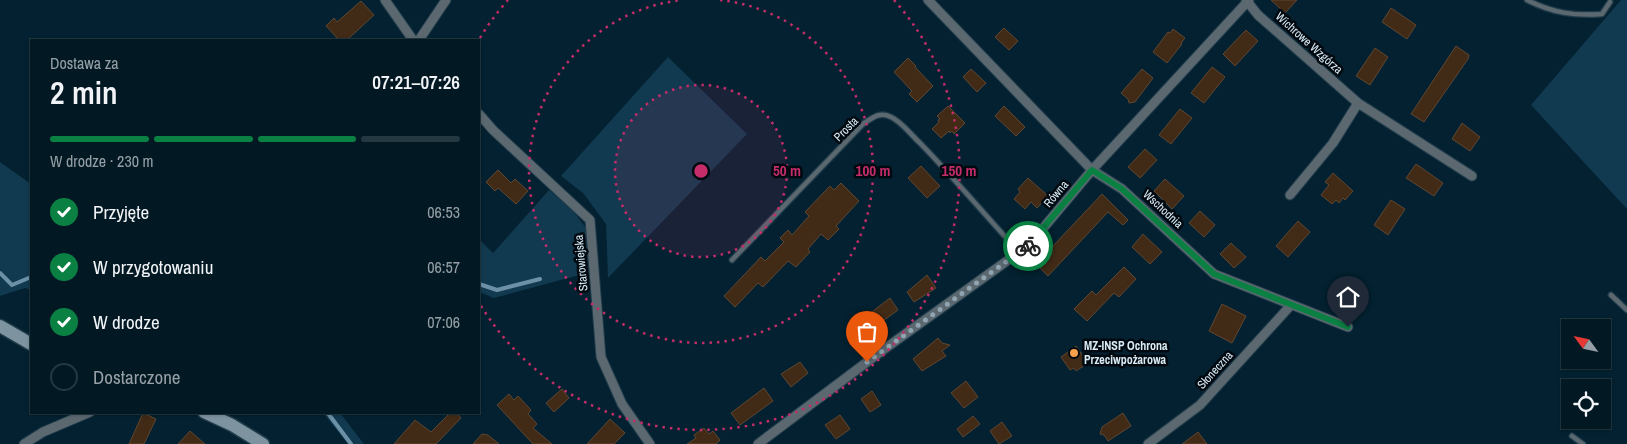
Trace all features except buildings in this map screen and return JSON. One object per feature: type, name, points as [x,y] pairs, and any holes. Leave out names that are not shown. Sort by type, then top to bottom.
[{"type":"street","points":[[385,0],[412,39]]},
{"type":"street","points":[[420,39],[446,0]]},
{"type":"street","name":"Wschodnia","points":[[928,0],[1092,170],[1122,189],[1214,274],[1348,327]]},
{"type":"street","name":"Równa","points":[[758,444],[883,350],[1029,245],[1092,170],[1247,1]]},
{"type":"street","name":"Wichrowe Wzgórza","points":[[1247,1],[1258,15],[1358,103],[1472,176]]},
{"type":"street","points":[[1290,195],[1333,143],[1358,103]]},
{"type":"street","name":"Starowiejska","points":[[480,115],[493,130],[590,220],[601,357],[622,404],[650,444]]},
{"type":"street","name":"Słoneczna","points":[[1148,444],[1200,405],[1291,305]]},
{"type":"street","points":[[0,326],[30,343]]},
{"type":"street","points":[[24,444],[43,432],[85,414]]},
{"type":"street","points":[[208,414],[232,425],[263,444]]},
{"type":"lane","points":[[1527,0],[1540,7],[1580,16],[1602,14],[1610,2]]},
{"type":"lane","name":"Prosta","points":[[732,260],[864,124],[872,117],[882,114],[891,117],[907,131],[942,166],[1020,252]]},
{"type":"lane","points":[[1611,295],[1627,310]]},
{"type":"lane","points":[[1572,436],[1583,444]]},
{"type":"shaded area","points":[[1621,0],[1627,0],[1627,209],[1531,105]]},
{"type":"shaded area","points":[[668,57],[747,134],[608,278],[606,224],[583,193],[561,176]]},
{"type":"shaded area","points":[[0,162],[30,183],[30,290],[25,288],[0,296]]},
{"type":"shaded area","points":[[549,190],[571,208],[586,228],[590,266],[583,274],[494,298],[480,292],[480,240],[493,253]]},
{"type":"shaded area","points":[[324,414],[341,414],[364,444],[348,444]]},
{"type":"waterway","points":[[0,273],[12,285],[30,277]]},
{"type":"waterway","points":[[480,284],[497,290],[540,279]]},
{"type":"waterway","points":[[328,414],[351,444]]},
{"type":"way so far","points":[[867,362],[1028,246]]},
{"type":"place","name":"MZ-INSP Ochrona Przeciwpożarowa","points":[[1074,353]]},
{"type":"route","points":[[1028,246],[1092,170],[1122,189],[1214,274],[1348,327]]}]
